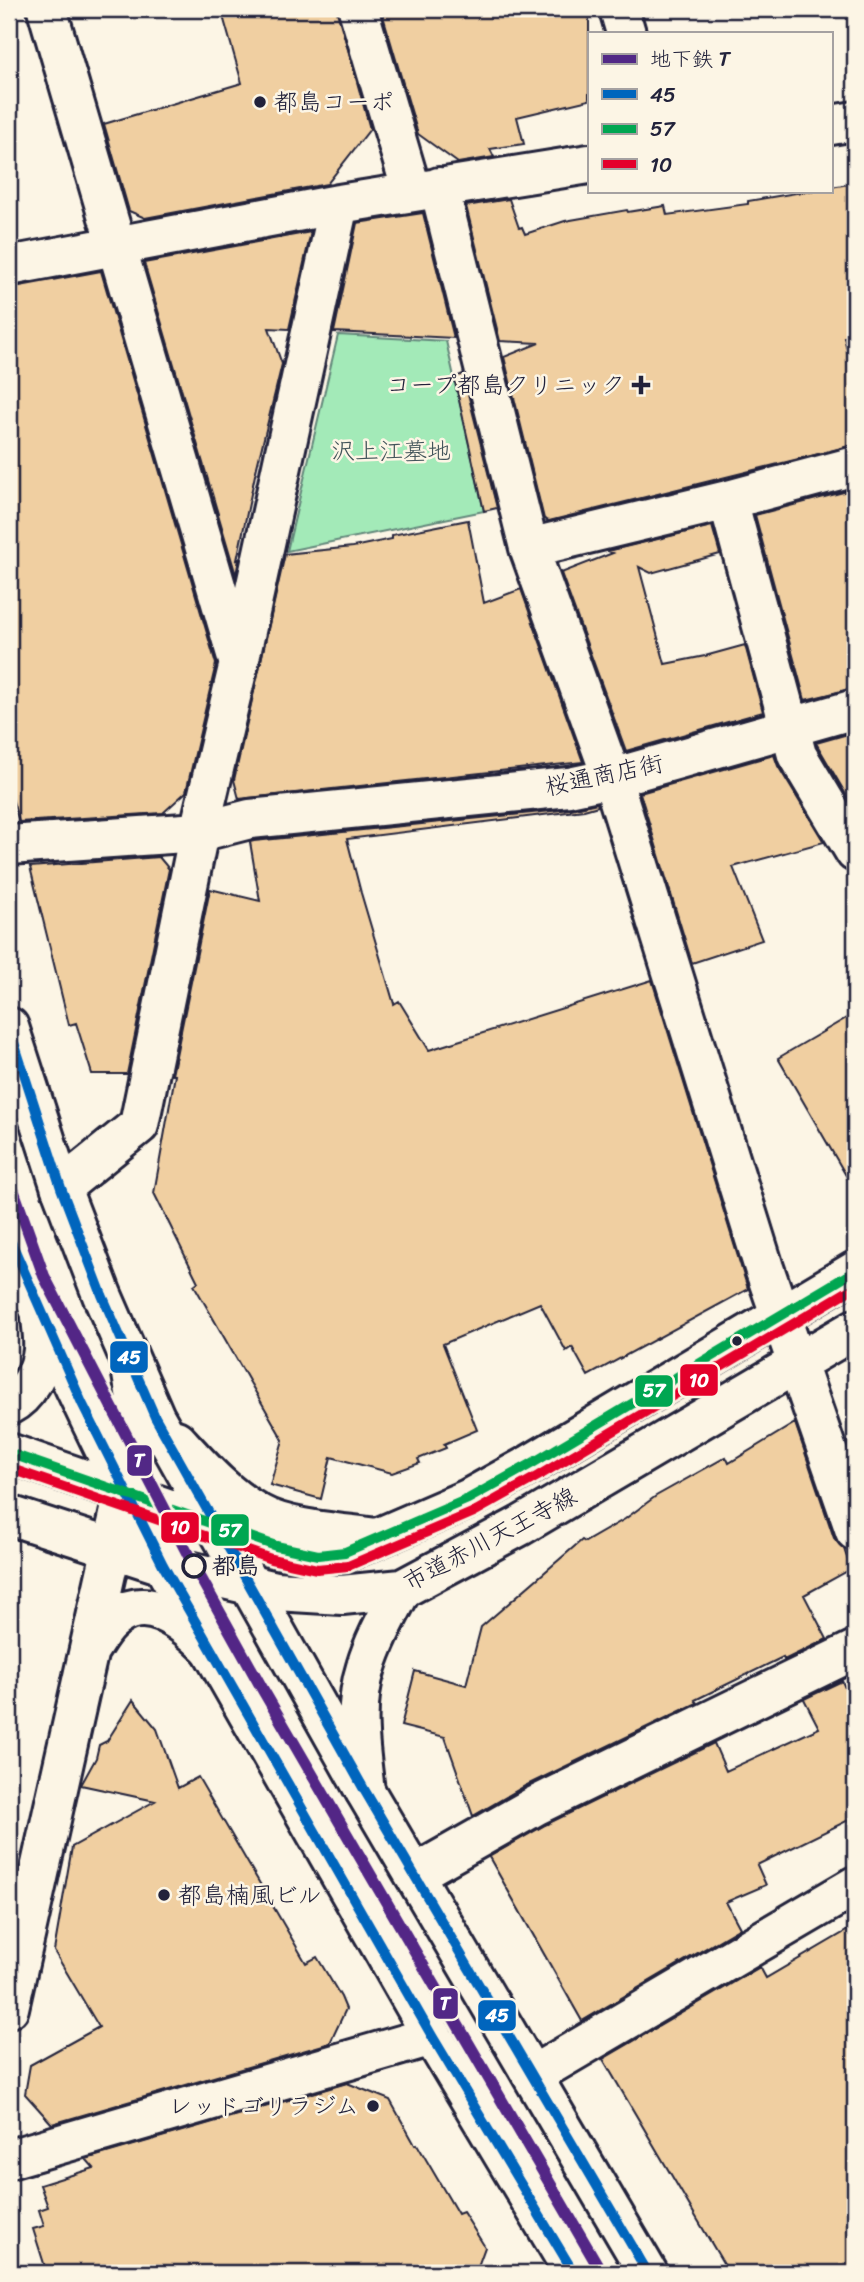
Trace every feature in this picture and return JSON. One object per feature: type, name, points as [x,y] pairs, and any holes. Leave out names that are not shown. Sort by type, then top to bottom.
[{"type":"street","points":[[47,9],[239,663]]},
{"type":"street","points":[[358,9],[426,190],[528,548],[611,778],[780,1316],[855,1531]]},
{"type":"street","points":[[619,9],[626,32]]},
{"type":"street","points":[[832,125],[855,121]]},
{"type":"street","points":[[9,266],[339,204],[588,164]]},
{"type":"street","points":[[61,1188],[139,1125],[200,832],[339,204]]},
{"type":"street","points":[[528,548],[855,466]]},
{"type":"street","points":[[728,500],[797,755],[855,852]]},
{"type":"street","name":"桜通商店街","points":[[9,845],[200,832],[250,819],[569,787],[611,778],[855,709]]},
{"type":"street","points":[[9,1027],[61,1188],[102,1296],[155,1417],[365,1791],[648,2273]]},
{"type":"street","points":[[9,1237],[41,1317],[125,1493],[163,1565],[432,2036],[574,2273]]},
{"type":"street","name":"市道赤川天王寺線","points":[[9,1453],[276,1546],[318,1555],[345,1552],[430,1517],[500,1482],[855,1271]]},
{"type":"street","points":[[9,1405],[16,1402],[27,1389],[37,1371],[43,1350],[41,1317]]},
{"type":"street","name":"市道赤川天王寺線","points":[[9,1515],[112,1550],[248,1586],[311,1595],[402,1589],[520,1526],[855,1329]]},
{"type":"street","points":[[9,2008],[140,1421],[129,1358]]},
{"type":"street","points":[[155,1417],[221,1487],[261,1516],[298,1526],[375,1538]]},
{"type":"street","points":[[365,1791],[359,1742],[359,1703],[365,1669],[374,1644],[402,1589]]},
{"type":"street","points":[[87,1652],[110,1621],[134,1608],[162,1610],[187,1625],[213,1651]]},
{"type":"street","points":[[415,1874],[535,1805],[855,1650]]},
{"type":"street","points":[[533,2075],[855,1886]]},
{"type":"street","points":[[9,2159],[432,2036]]},
{"type":"green space","name":"沢上江墓地","points":[[338,335],[446,341],[484,511],[287,551]]},
{"type":"building","name":"都島コーポ","points":[[221,9],[337,9],[370,129],[327,184],[145,218],[129,211],[104,124],[242,83]]},
{"type":"building","points":[[381,9],[589,9],[588,100],[517,117],[524,144],[490,149],[494,157],[458,163],[418,134]]},
{"type":"building","points":[[855,183],[855,335],[844,337],[855,382],[855,445],[549,521],[544,519],[504,357],[539,343],[500,341],[466,206],[509,199],[519,228],[522,227],[525,234],[565,221],[627,210],[665,206],[667,215],[748,204],[748,201],[802,192],[832,192],[832,187]]},
{"type":"building","points":[[423,213],[454,338],[334,332],[357,223]]},
{"type":"building","points":[[311,232],[289,329],[269,328],[282,364],[255,475],[236,575],[144,263]]},
{"type":"building","points":[[101,271],[216,664],[186,792],[163,813],[19,822],[9,787],[9,288]]},
{"type":"building","points":[[463,374],[497,508],[484,511],[454,378]]},
{"type":"building","points":[[855,489],[855,688],[805,700],[755,515]]},
{"type":"building","points":[[468,520],[484,603],[521,589],[583,762],[239,799],[234,780],[285,554],[353,547],[392,539],[392,535]]},
{"type":"building","points":[[712,526],[720,554],[651,573],[639,567],[665,664],[745,645],[763,712],[626,751],[561,573],[613,553],[608,551]]},
{"type":"building","points":[[855,732],[855,810],[816,743]]},
{"type":"building","points":[[774,755],[824,842],[733,867],[762,940],[692,963],[640,793]]},
{"type":"building","points":[[597,803],[598,806],[584,810],[347,839],[394,1004],[399,1001],[429,1050],[652,980],[748,1289],[588,1376],[572,1347],[566,1351],[540,1303],[443,1344],[477,1430],[444,1444],[446,1448],[418,1459],[420,1463],[392,1473],[331,1457],[321,1499],[270,1485],[283,1440],[194,1285],[198,1282],[154,1193],[175,1075],[172,1075],[210,889],[260,901],[250,842],[254,841],[571,809]]},
{"type":"building","points":[[159,857],[169,869],[127,1074],[92,1074],[76,1023],[69,1025],[30,867]]},
{"type":"building","points":[[855,1013],[855,1191],[778,1058]]},
{"type":"building","points":[[795,1423],[834,1538],[844,1549],[851,1569],[804,1595],[827,1639],[784,1660],[783,1657],[695,1700],[697,1703],[525,1786],[473,1816],[445,1737],[401,1726],[415,1671],[466,1685],[481,1627],[582,1540],[585,1542],[625,1519],[656,1496],[726,1457],[729,1463]]},
{"type":"building","points":[[842,1681],[855,1711],[855,1817],[757,1865],[766,1885],[726,1902],[740,1928],[582,2021],[489,1857],[545,1825],[714,1743],[726,1771],[819,1728],[804,1699]]},
{"type":"building","points":[[133,1700],[157,1729],[178,1788],[198,1777],[306,1963],[317,1957],[346,2009],[330,2043],[52,2124],[25,2094],[30,2065],[99,2027],[54,1951],[72,1847],[155,1801],[81,1785],[96,1758],[99,1745],[107,1741]]},
{"type":"building","points":[[855,1926],[855,2273],[729,2273],[603,2059],[760,1967],[766,1978]]},
{"type":"building","points":[[347,2083],[390,2100],[458,2214],[463,2212],[485,2247],[477,2269],[465,2273],[47,2273],[33,2229],[44,2226],[39,2210],[48,2207],[40,2185],[94,2168],[86,2159]]},
{"type":"metro line","name":"T","points":[[9,1178],[44,1276],[194,1566],[263,1690],[602,2273]]},
{"type":"transit line","name":"45","points":[[9,1027],[61,1188],[102,1295],[155,1417],[365,1791],[648,2273]]},
{"type":"transit line","name":"45","points":[[9,1237],[82,1403],[163,1565],[432,2036],[574,2273]]},
{"type":"transit line","name":"57","points":[[9,1453],[276,1546],[318,1555],[345,1552],[468,1499],[855,1271]]},
{"type":"transit line","name":"10","points":[[9,1468],[271,1559],[317,1569],[348,1566],[474,1512],[855,1287]]},
{"type":"place","name":"都島コーポ","points":[[260,102]]},
{"type":"place","name":"コープ都島クリニック","points":[[641,385]]},
{"type":"place","name":"都島","points":[[194,1566]]},
{"type":"place","name":"都島楠風ビル","points":[[164,1895]]},
{"type":"place","name":"レッドゴリラジム","points":[[373,2106]]}]
